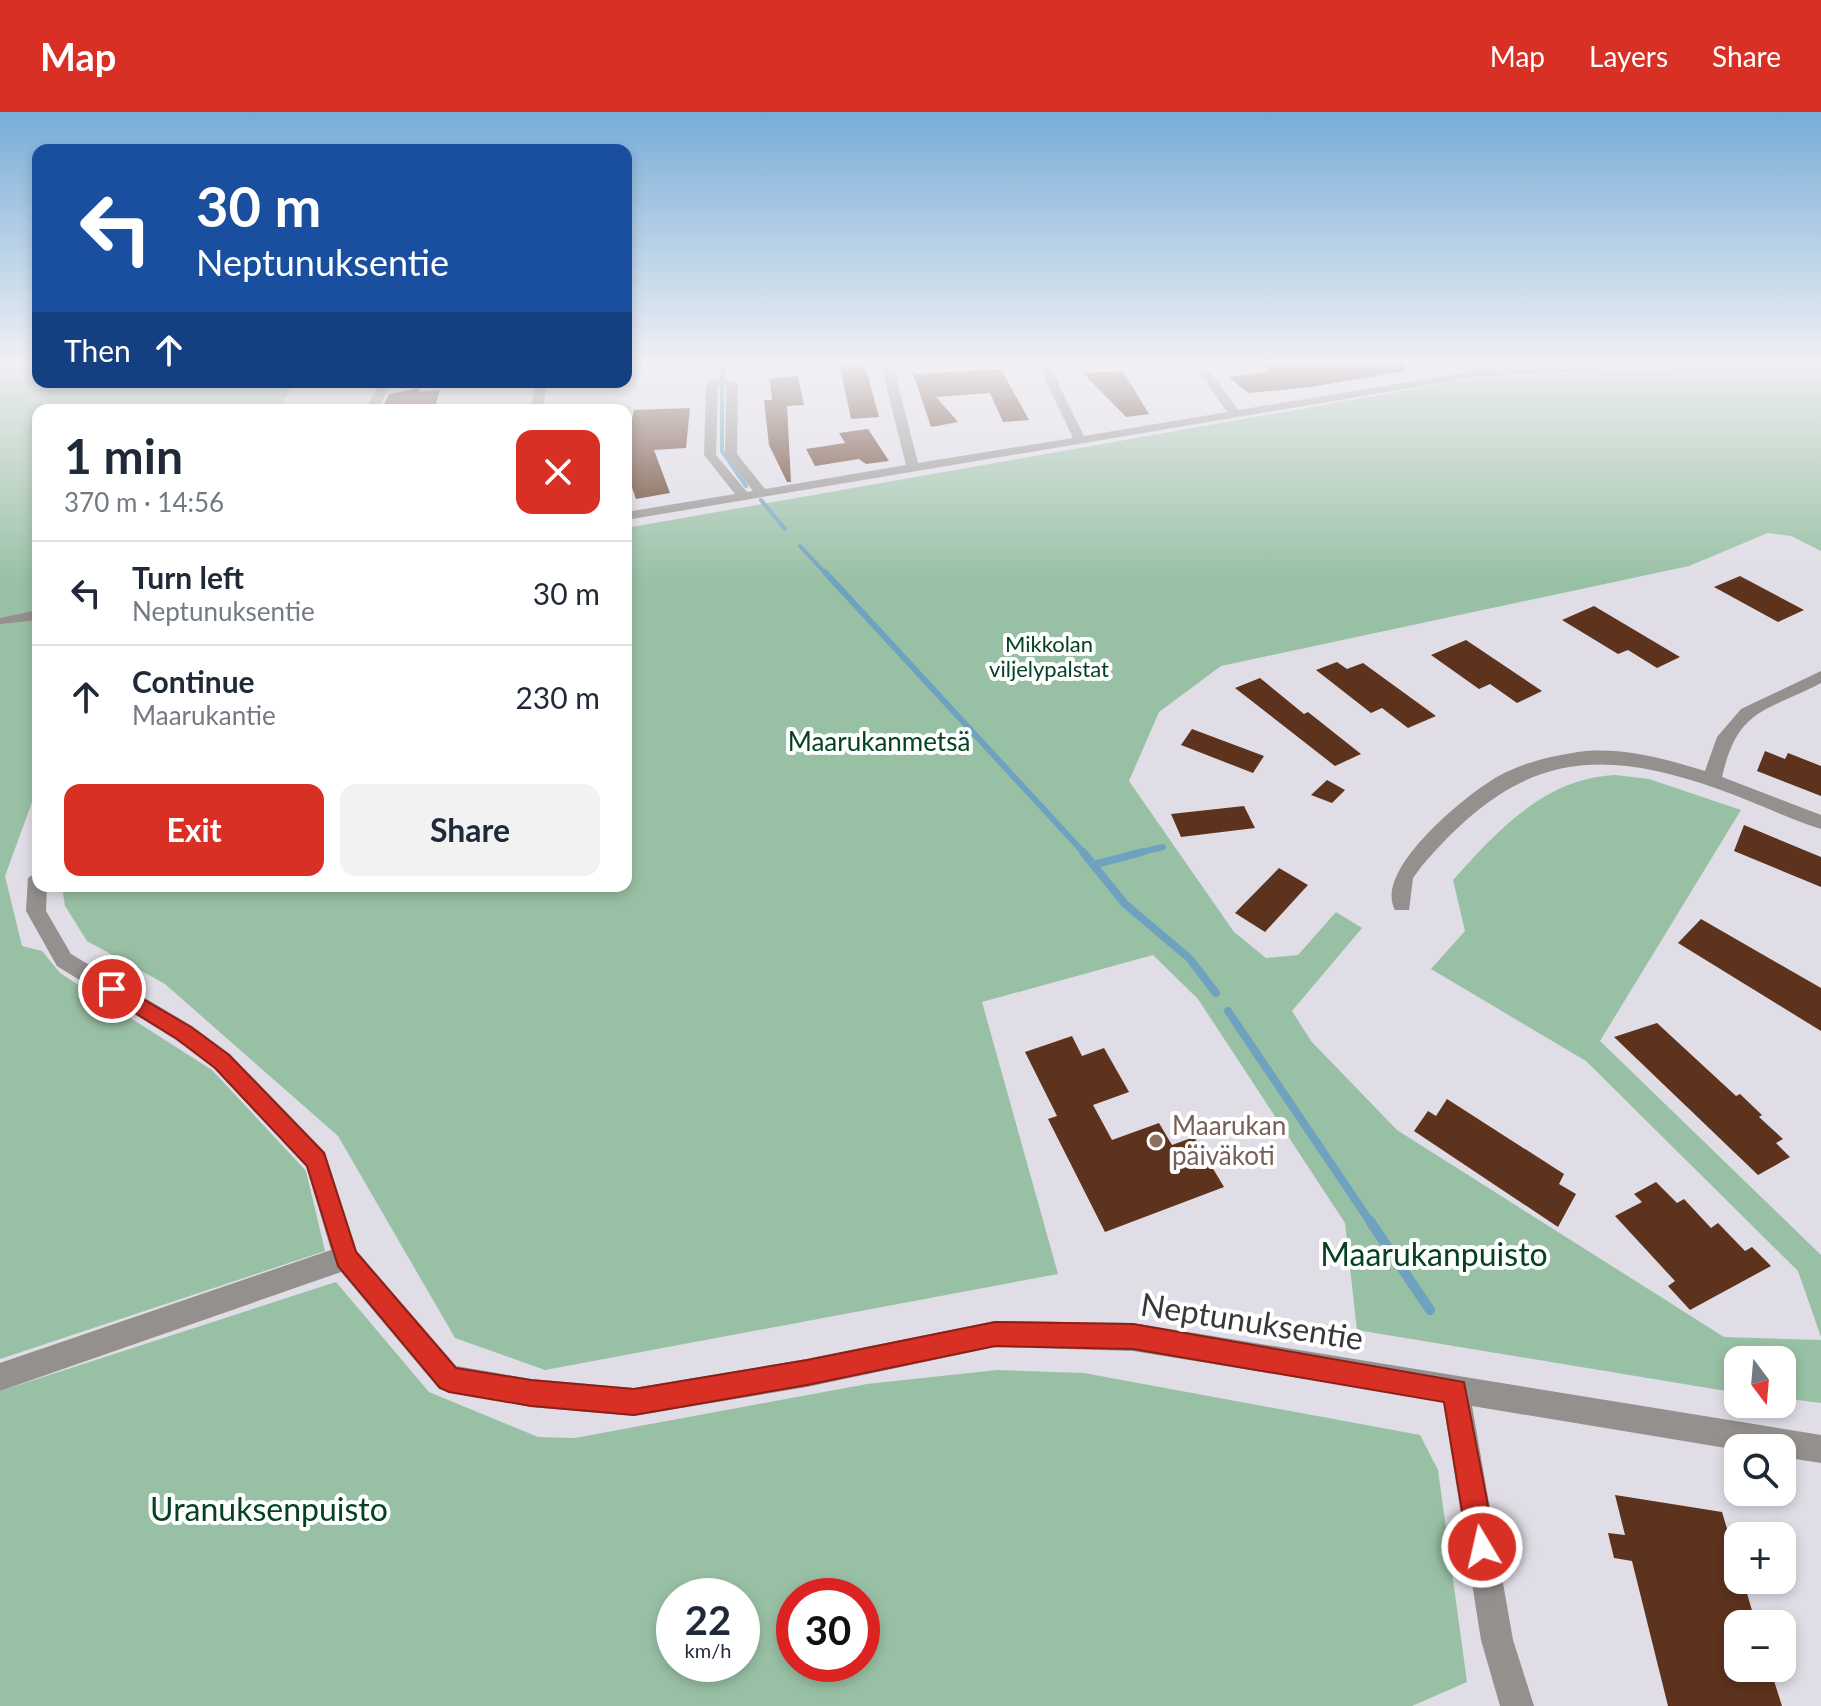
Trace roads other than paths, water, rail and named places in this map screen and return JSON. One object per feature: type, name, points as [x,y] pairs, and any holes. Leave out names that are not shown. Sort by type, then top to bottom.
[{"type":"street","points":[[711,435],[710,455],[744,496]]},
{"type":"street","points":[[731,435],[731,454],[761,493]]},
{"type":"street","points":[[905,435],[913,467]]},
{"type":"street","points":[[632,515],[1094,435]]},
{"type":"street","points":[[5,621],[32,616]]},
{"type":"street","points":[[1712,779],[1718,753],[1739,718],[1755,704],[1821,676]]},
{"type":"street","points":[[1402,905],[1403,876],[1462,812],[1518,773],[1561,759],[1617,755],[1647,760],[1712,779],[1821,822]]},
{"type":"street","points":[[0,1377],[346,1258],[316,1160],[222,1061],[184,1033],[64,960],[36,911],[37,892]]},
{"type":"street","name":"Neptunuksentie","points":[[346,1258],[449,1379],[531,1393],[634,1402],[807,1373],[995,1334],[1133,1337],[1821,1449]]},
{"type":"street","points":[[1455,1391],[1497,1640],[1517,1706]]},
{"type":"waterway","points":[[722,435],[722,451],[746,486]]},
{"type":"waterway","points":[[761,500],[785,529]]},
{"type":"waterway","points":[[800,546],[826,574]]},
{"type":"waterway","points":[[825,572],[1085,854]]},
{"type":"waterway","points":[[1139,853],[1163,847]]},
{"type":"waterway","points":[[1083,852],[1093,865]]},
{"type":"waterway","points":[[1093,865],[1139,853]]},
{"type":"waterway","points":[[1134,854],[1139,853]]},
{"type":"waterway","points":[[1093,865],[1125,904],[1189,958],[1216,993]]},
{"type":"waterway","points":[[1228,1011],[1371,1223]]},
{"type":"waterway","points":[[1370,1221],[1430,1310]]},
{"type":"place","name":"Maarukan päiväkoti","points":[[1156,1141]]},
{"type":"park label","name":"Mikkolan viljelypalstat","points":[[1049,656]]},
{"type":"park label","name":"Maarukanmetsä","points":[[879,742]]},
{"type":"park label","name":"Maarukanpuisto","points":[[1434,1255]]},
{"type":"park label","name":"Uranuksenpuisto","points":[[269,1510]]}]
